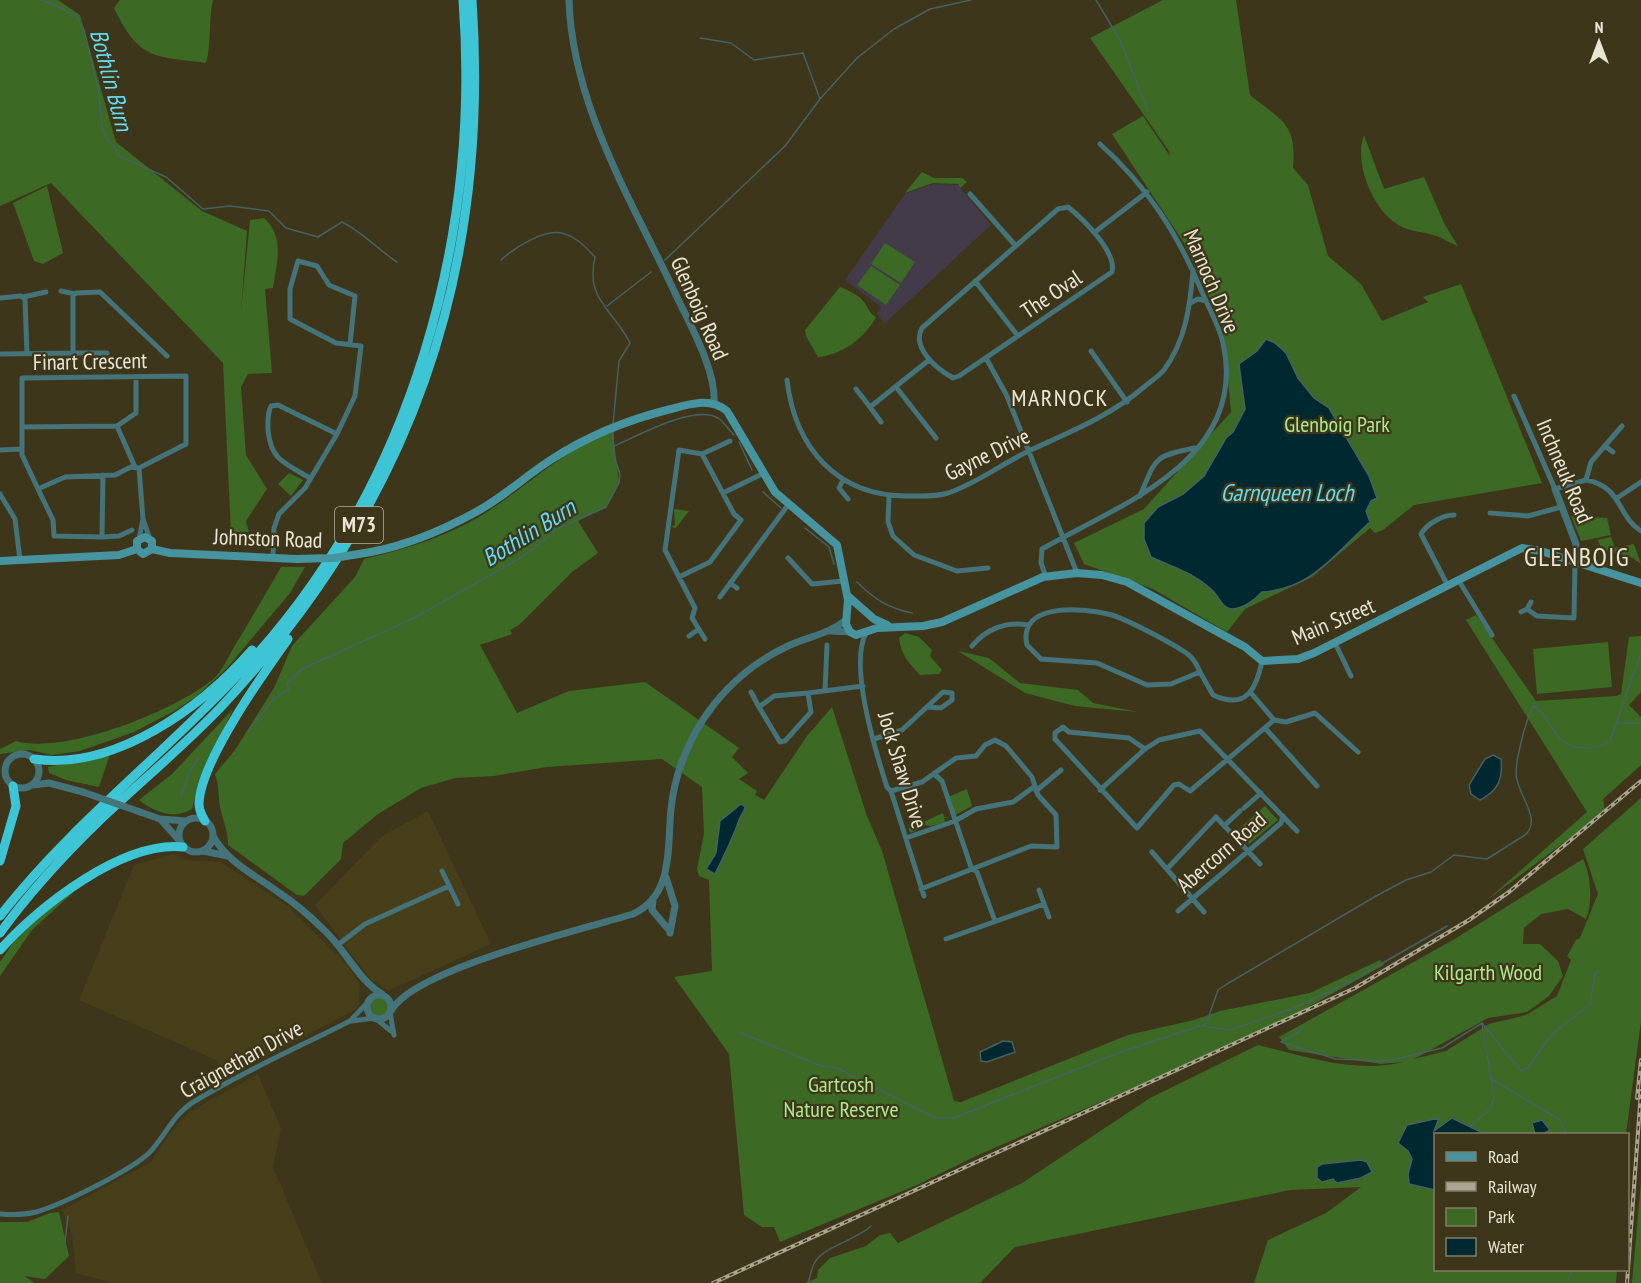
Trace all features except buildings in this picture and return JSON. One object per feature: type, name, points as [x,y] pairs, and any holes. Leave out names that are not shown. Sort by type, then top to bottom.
[{"type":"highway","name":"M73","points":[[0,916],[76,830],[196,718],[251,661],[286,617],[333,550],[371,482],[406,406],[428,347],[455,230],[466,135],[466,59],[462,0]]},
{"type":"highway","name":"M73","points":[[0,933],[75,844],[221,707],[282,639],[336,564],[401,445],[435,353],[455,279],[467,219],[476,87],[472,0]]},
{"type":"highway","points":[[34,759],[57,760],[108,749],[154,730],[195,705],[258,644],[333,550]]},
{"type":"highway","points":[[205,821],[199,802],[218,750],[243,706],[336,564]]},
{"type":"highway","points":[[0,861],[16,806],[13,786]]},
{"type":"highway","points":[[0,950],[38,912],[94,874],[156,849],[181,844]]},
{"type":"main road","name":"Johnston Road","points":[[0,561],[118,555],[137,549],[143,554],[152,549],[170,553],[296,559],[334,558],[371,552],[431,534],[475,513],[547,462],[602,431],[676,408],[703,402],[714,404]]},
{"type":"main road","points":[[714,404],[727,411],[738,426],[762,474],[788,505],[834,540],[841,556],[843,581],[847,595],[847,618],[851,633],[867,633],[891,626],[924,626],[942,622],[1008,591],[1046,577],[1077,573],[1102,575],[1127,582],[1245,647],[1262,661]]},
{"type":"main road","points":[[137,549],[139,539],[150,539],[152,549]]},
{"type":"main road","name":"Main Street","points":[[1262,661],[1298,659],[1335,643],[1522,549],[1541,551],[1641,583]]},
{"type":"main road","points":[[847,595],[870,616],[891,626]]},
{"type":"main road","points":[[847,618],[854,610],[862,610]]},
{"type":"main road","points":[[867,633],[872,624],[870,616]]},
{"type":"street","name":"Glenboig Road","points":[[569,0],[573,40],[590,106],[606,148],[696,338],[712,383],[714,404]]},
{"type":"street","name":"Marnoch Drive","points":[[1046,577],[1041,563],[1042,549],[1140,498],[1169,475],[1195,448],[1215,422],[1226,396],[1223,344],[1193,270],[1165,217],[1147,192],[1100,144]]},
{"type":"street","points":[[1095,232],[1147,192]]},
{"type":"street","points":[[970,194],[1015,245]]},
{"type":"street","name":"The Oval","points":[[1065,207],[1095,232],[1111,260],[1112,272],[953,378],[929,360],[919,338],[922,328],[1058,209],[1065,207]]},
{"type":"street","points":[[273,557],[275,521],[305,488],[347,416],[358,383],[361,346],[336,343],[290,319],[290,289],[298,261],[316,266],[329,285],[355,296],[350,344]]},
{"type":"street","name":"Gayne Drive","points":[[787,380],[790,402],[801,435],[831,472],[843,480],[889,496],[929,496],[948,493],[1030,450],[1100,419],[1127,402],[1164,370],[1183,335],[1190,303],[1193,270]]},
{"type":"street","points":[[975,281],[1018,336]]},
{"type":"street","points":[[61,291],[75,294],[100,292],[167,356]]},
{"type":"street","points":[[0,298],[23,297],[46,292]]},
{"type":"street","points":[[73,353],[75,294]]},
{"type":"street","points":[[23,297],[27,354]]},
{"type":"street","points":[[1190,303],[1198,299],[1206,301]]},
{"type":"street","points":[[1091,351],[1127,402]]},
{"type":"street","points":[[0,354],[107,352]]},
{"type":"street","points":[[986,358],[1007,396],[1030,450],[1077,573]]},
{"type":"street","points":[[870,407],[929,360]]},
{"type":"street","name":"Finart Crescent","points":[[186,376],[185,446],[137,468],[115,475],[64,477],[38,489],[22,449],[22,378],[136,377],[186,376]]},
{"type":"street","points":[[22,428],[117,426],[136,413],[136,377]]},
{"type":"street","points":[[896,387],[936,438]]},
{"type":"street","points":[[856,389],[881,422]]},
{"type":"street","name":"Inchneuk Road","points":[[1514,396],[1555,489],[1576,544],[1575,562]]},
{"type":"street","points":[[310,478],[277,458],[271,450],[267,416],[271,406],[278,405],[337,434]]},
{"type":"street","points":[[117,426],[137,468],[143,519],[150,539]]},
{"type":"street","points":[[1586,480],[1588,465],[1622,426]]},
{"type":"street","points":[[705,639],[692,618],[695,608],[665,550],[679,450],[702,454],[730,441]]},
{"type":"street","points":[[1605,446],[1613,452]]},
{"type":"street","points":[[1140,498],[1150,469],[1158,460],[1166,454],[1195,448]]},
{"type":"street","points":[[0,450],[22,449]]},
{"type":"street","points":[[679,577],[710,562],[741,520],[734,514],[702,454]]},
{"type":"street","points":[[723,493],[762,474]]},
{"type":"street","points":[[102,537],[103,476]]},
{"type":"street","points":[[843,480],[839,488],[848,499]]},
{"type":"street","points":[[1555,489],[1586,480],[1605,486],[1617,498],[1633,525],[1641,531]]},
{"type":"street","points":[[1617,498],[1641,482]]},
{"type":"street","points":[[38,489],[52,520],[54,536],[119,536],[132,530]]},
{"type":"street","points":[[0,494],[18,531],[20,560]]},
{"type":"street","points":[[889,496],[888,522],[893,536],[914,555],[957,571],[988,568]]},
{"type":"street","points":[[720,597],[788,505]]},
{"type":"street","points":[[1490,513],[1528,516],[1561,507]]},
{"type":"street","points":[[1448,586],[1423,542],[1421,534],[1424,529],[1446,515],[1454,515]]},
{"type":"street","points":[[139,539],[143,519]]},
{"type":"street","points":[[788,558],[812,584],[843,581]]},
{"type":"street","points":[[1531,602],[1524,611],[1537,616],[1574,618],[1575,562]]},
{"type":"street","points":[[1460,581],[1492,635]]},
{"type":"street","points":[[730,583],[737,588]]},
{"type":"street","points":[[1200,672],[1172,684],[1147,685],[1097,663],[1041,659],[1027,645],[1028,625],[1034,616],[1045,612],[1108,614],[1186,654],[1200,672],[1206,687],[1220,698],[1240,699],[1251,693],[1258,680],[1262,661]]},
{"type":"street","points":[[666,875],[652,906],[670,932],[675,906],[666,875],[671,807],[677,776],[686,752],[703,720],[733,683],[758,663],[787,646],[827,632],[847,618]]},
{"type":"street","points":[[972,645],[981,635],[1008,623],[1028,625]]},
{"type":"street","points":[[689,636],[699,629]]},
{"type":"street","points":[[827,632],[851,633],[861,652]]},
{"type":"street","points":[[861,652],[867,633]]},
{"type":"street","points":[[1335,643],[1351,676]]},
{"type":"street","points":[[825,692],[826,645]]},
{"type":"street","name":"Jock Shaw Drive","points":[[861,652],[863,686],[874,739],[887,787],[891,791],[924,896]]},
{"type":"street","points":[[759,707],[774,696],[863,686]]},
{"type":"street","points":[[874,739],[902,730],[943,692],[948,691],[953,696],[942,708],[927,707]]},
{"type":"street","points":[[751,692],[777,739],[785,741],[811,712],[808,693]]},
{"type":"street","points":[[1251,693],[1274,720],[1286,722],[1315,713],[1358,752]]},
{"type":"street","points":[[1145,748],[1129,738],[1069,732],[1063,727],[1055,733],[1054,739],[1137,828],[1174,785],[1179,784],[1190,791],[1274,720]]},
{"type":"street","points":[[1265,728],[1317,786]]},
{"type":"street","points":[[1100,790],[1145,748],[1163,739],[1200,731],[1228,758],[1231,766],[1261,793],[1297,831]]},
{"type":"street","points":[[891,791],[922,782],[948,761],[976,756],[985,745],[995,740],[1006,746],[1032,777],[1036,789],[1057,818],[1057,847],[1031,846],[921,889]]},
{"type":"street","points":[[59,785],[48,779],[34,759],[19,754],[4,760],[5,766],[2,774],[13,786],[22,788],[44,782],[59,785],[160,819],[186,822]]},
{"type":"street","points":[[32,785],[38,777],[39,768]]},
{"type":"street","points":[[906,838],[955,821],[976,809],[1018,800],[1061,770]]},
{"type":"street","points":[[934,774],[942,782],[973,869],[995,921]]},
{"type":"street","points":[[1225,825],[1261,793]]},
{"type":"street","name":"Abercorn Road","points":[[1178,911],[1281,823],[1283,816]]},
{"type":"street","points":[[1167,869],[1216,817],[1260,864]]},
{"type":"street","points":[[181,844],[180,828],[186,822],[195,818],[205,821],[228,856],[300,908],[339,944],[364,980],[391,1003],[393,1033],[367,1010],[364,980]]},
{"type":"street","points":[[160,819],[173,830],[181,844],[193,852],[203,851],[228,856]]},
{"type":"street","points":[[203,851],[210,844],[213,836]]},
{"type":"street","points":[[1152,852],[1204,912]]},
{"type":"street","points":[[442,871],[458,904]]},
{"type":"street","points":[[339,944],[365,924],[449,886]]},
{"type":"street","points":[[1039,890],[1049,917]]},
{"type":"street","points":[[367,1003],[372,996],[408,992],[489,956],[633,914],[663,894],[672,899]]},
{"type":"street","points":[[946,939],[1044,904]]},
{"type":"street","points":[[633,914],[666,917],[672,913]]},
{"type":"street","points":[[374,1018],[386,1017],[408,992]]},
{"type":"street","name":"Craignethan Drive","points":[[0,1214],[17,1216],[37,1212],[56,1205],[116,1174],[149,1153],[170,1123],[194,1102],[350,1021],[367,1003]]},
{"type":"street","name":"Craignethan Drive","points":[[350,1021],[374,1018]]},
{"type":"shaded area","points":[[933,184],[958,185],[991,225],[884,324],[877,313],[881,307],[845,280],[905,194]]},
{"type":"shaded area","points":[[428,811],[491,944],[388,991],[369,978],[315,905],[382,836]]},
{"type":"shaded area","points":[[174,854],[187,860],[220,862],[288,906],[348,966],[360,986],[359,1005],[353,1011],[226,1077],[216,1060],[79,1000],[134,865]]},
{"type":"shaded area","points":[[258,1074],[281,1128],[273,1167],[322,1283],[112,1283],[76,1273],[72,1235],[62,1210],[151,1162],[168,1136],[189,1112]]},
{"type":"green space","points":[[0,0],[58,0],[80,15],[116,142],[202,211],[247,231],[241,312],[250,220],[264,218],[275,233],[278,250],[273,288],[265,289],[272,373],[248,374],[241,387],[246,455],[267,489],[246,521],[249,532],[231,533],[223,363],[51,183],[0,206]]},
{"type":"green space","points":[[120,0],[213,0],[206,63],[160,56],[140,46],[131,38],[114,8]]},
{"type":"green space","name":"Glenboig Park","points":[[1163,0],[1236,0],[1250,95],[1279,118],[1290,132],[1294,153],[1293,168],[1308,185],[1328,256],[1361,284],[1382,321],[1428,302],[1423,297],[1461,284],[1542,483],[1414,505],[1383,530],[1375,533],[1370,528],[1312,577],[1245,609],[1227,632],[1153,589],[1084,564],[1074,543],[1144,509],[1231,412],[1223,327],[1184,243],[1112,134],[1143,116],[1170,156],[1169,151],[1090,38]]},
{"type":"green space","points":[[1364,135],[1384,189],[1424,177],[1445,225],[1458,246],[1436,236],[1402,227],[1383,211],[1368,187],[1364,173],[1361,146]]},
{"type":"green space","points":[[922,172],[934,178],[962,178],[967,182],[960,188],[958,184],[933,183],[905,193]]},
{"type":"green space","points":[[47,186],[63,253],[43,264],[34,261],[13,203]]},
{"type":"green space","points":[[885,243],[915,262],[901,283],[871,264]]},
{"type":"green space","points":[[871,266],[900,285],[886,305],[857,285]]},
{"type":"green space","points":[[840,287],[864,302],[876,317],[866,332],[852,344],[836,353],[818,357],[805,330]]},
{"type":"green space","name":"Gartcosh Nature Reserve","points":[[613,432],[619,483],[606,507],[578,521],[598,553],[572,572],[519,625],[510,630],[512,634],[480,645],[517,713],[569,691],[645,682],[739,748],[732,757],[748,773],[739,779],[757,791],[755,795],[764,800],[807,736],[832,707],[867,816],[882,851],[954,1101],[961,1102],[1128,1035],[1194,1020],[1220,1011],[1310,993],[1380,960],[1384,965],[1299,1012],[1184,1066],[978,1155],[917,1185],[780,1242],[774,1227],[762,1227],[744,1215],[729,1054],[674,977],[712,971],[709,880],[699,876],[697,869],[704,834],[702,787],[662,759],[547,767],[494,776],[455,778],[421,788],[378,814],[343,843],[341,859],[304,896],[297,895],[228,845],[220,807],[215,774],[235,750],[274,688],[292,646],[355,577],[364,559],[422,543],[464,525],[494,507],[577,449]]},
{"type":"green space","points":[[289,473],[303,480],[291,496],[278,484]]},
{"type":"green space","points":[[674,509],[689,511],[676,528],[671,527],[675,525]]},
{"type":"green space","points":[[1571,516],[1607,518],[1611,535],[1581,541]]},
{"type":"green space","points":[[1611,537],[1615,548],[1634,544],[1641,564],[1633,558],[1601,549],[1598,540]]},
{"type":"green space","points":[[281,567],[305,567],[290,593],[227,668],[197,696],[176,710],[134,732],[80,751],[52,755],[30,750],[0,754],[0,749],[16,741],[37,744],[90,736],[146,717],[195,692],[220,672]]},
{"type":"green space","points":[[1476,615],[1536,701],[1621,694],[1629,637],[1641,636],[1641,692],[1629,705],[1641,717],[1641,765],[1603,799],[1605,812],[1487,900],[1587,812],[1466,620]]},
{"type":"green space","points":[[905,633],[919,637],[932,650],[930,656],[942,670],[939,674],[920,675],[912,667],[900,644],[899,638]]},
{"type":"green space","points":[[1608,642],[1612,687],[1537,694],[1533,649]]},
{"type":"green space","points":[[958,651],[989,658],[1020,683],[1078,690],[1093,703],[1138,712],[1075,706],[1025,693]]},
{"type":"green space","points":[[233,709],[198,784],[192,809],[178,814],[164,813],[139,800],[172,774]]},
{"type":"green space","points":[[110,754],[99,787],[66,780],[49,773],[48,767]]},
{"type":"green space","points":[[967,789],[972,806],[955,815],[948,797]]},
{"type":"green space","name":"Kilgarth Wood","points":[[1641,798],[1641,1021],[1626,1133],[1434,1133],[1434,1271],[1617,1271],[1616,1283],[1254,1283],[1268,1240],[1326,1213],[1361,1187],[1290,1190],[1015,1247],[980,1283],[805,1283],[817,1278],[818,1270],[830,1258],[866,1246],[880,1235],[890,1233],[898,1243],[1022,1183],[1150,1098],[1258,1045],[1349,1065],[1385,1065],[1403,1062],[1381,1064],[1289,1050],[1279,1037],[1453,940],[1583,859],[1590,889],[1590,905],[1586,919],[1568,909],[1541,914],[1524,928],[1523,944],[1540,944],[1558,961],[1563,976],[1549,996],[1527,1012],[1488,1018],[1414,1059],[1446,1051],[1489,1024],[1526,1015],[1557,996],[1571,960],[1567,956],[1576,940],[1580,938],[1598,894],[1583,849]]},
{"type":"green space","points":[[1265,806],[1278,820],[1249,844],[1238,830]]},
{"type":"green space","points":[[943,813],[944,817],[950,817],[944,818],[945,822],[926,825],[911,833],[908,829]]},
{"type":"green space","points":[[76,890],[32,930],[0,976],[0,962],[13,943],[53,901]]},
{"type":"green space","points":[[379,998],[385,1001],[388,1007],[385,1013],[379,1016],[373,1013],[370,1007],[373,1001]]},
{"type":"green space","points":[[1641,1181],[1641,1283],[1632,1283]]},
{"type":"green space","points":[[59,1212],[69,1256],[45,1279],[24,1276],[35,1283],[0,1283],[0,1222],[27,1222]]},
{"type":"water","name":"Garnqueen Loch","points":[[1266,339],[1275,343],[1286,353],[1298,378],[1314,398],[1329,408],[1369,476],[1377,498],[1371,501],[1366,511],[1370,522],[1322,567],[1296,584],[1262,592],[1244,606],[1231,609],[1225,606],[1212,590],[1198,579],[1151,557],[1144,539],[1144,523],[1158,507],[1183,494],[1204,476],[1245,409],[1239,364],[1257,351]]},
{"type":"water","points":[[1493,755],[1501,759],[1500,778],[1491,793],[1480,800],[1471,794],[1469,785],[1485,759]]},
{"type":"water","points":[[741,804],[745,807],[744,811],[715,874],[706,869],[716,853],[720,821]]},
{"type":"water","points":[[1003,1041],[1012,1042],[1015,1052],[987,1062],[981,1061],[980,1052]]},
{"type":"water","points":[[1439,1118],[1434,1131],[1452,1118],[1481,1132],[1434,1133],[1434,1190],[1409,1184],[1408,1174],[1412,1159],[1408,1151],[1398,1143],[1407,1125]]},
{"type":"water","points":[[1542,1120],[1550,1130],[1545,1133],[1535,1133],[1532,1123]]},
{"type":"water","points":[[1361,1160],[1367,1162],[1372,1172],[1361,1178],[1337,1183],[1333,1179],[1322,1182],[1317,1178],[1317,1167],[1322,1164]]},
{"type":"waterway","name":"Bothlin Burn","points":[[42,0],[76,15],[84,30],[99,93],[102,128],[107,140],[115,147],[119,156],[166,177],[203,209],[230,206],[269,211],[286,228],[318,237],[342,222],[397,262]]},
{"type":"waterway","points":[[665,260],[785,146],[820,99],[857,58],[894,29],[930,9],[971,0]]},
{"type":"waterway","points":[[1096,0],[1120,40],[1148,111]]},
{"type":"waterway","points":[[700,38],[731,43],[754,60],[803,53],[820,99]]},
{"type":"waterway","name":"Bothlin Burn","points":[[501,260],[531,240],[549,233],[565,234],[574,238],[595,257],[593,272],[597,294],[630,343],[619,361],[613,424]]},
{"type":"waterway","points":[[607,306],[651,272]]},
{"type":"waterway","points":[[614,446],[666,423],[695,415],[718,418],[734,435]]},
{"type":"waterway","name":"Bothlin Burn","points":[[248,731],[273,700],[289,689],[287,684],[302,669],[414,618],[522,557],[559,528],[606,507],[619,483],[620,474],[613,453],[613,432]]},
{"type":"waterway","points":[[739,442],[752,470]]},
{"type":"waterway","points":[[763,492],[781,508]]},
{"type":"waterway","points":[[805,528],[829,547],[834,564]]},
{"type":"waterway","points":[[857,582],[882,602],[912,613]]},
{"type":"waterway","points":[[739,1032],[821,1066],[837,1068],[935,1118],[954,1118],[1118,1053],[1206,1024],[1218,990],[1227,984],[1376,896],[1406,880],[1431,872],[1454,855],[1487,859],[1525,835],[1530,829],[1530,814],[1517,782],[1516,767],[1525,728],[1534,706],[1565,743],[1585,748],[1605,744],[1610,741],[1641,652]]},
{"type":"waterway","points":[[1618,723],[1641,723]]},
{"type":"waterway","name":"Bothlin Burn","points":[[181,795],[190,771],[198,759]]},
{"type":"waterway","points":[[1202,1026],[1230,1030],[1294,1008],[1353,980],[1447,926]]},
{"type":"waterway","points":[[1302,1030],[1281,1042],[1336,1059],[1387,1061],[1442,1048],[1482,1023],[1521,1071],[1528,1068],[1551,1035],[1590,1004],[1595,973],[1599,971]]},
{"type":"waterway","points":[[1471,1126],[1491,1108],[1494,1096],[1482,1024]]},
{"type":"waterway","points":[[1490,1078],[1560,1120],[1566,1133]]},
{"type":"waterway","name":"Bothlin Burn","points":[[65,1242],[68,1216]]},
{"type":"waterway","points":[[808,1283],[818,1258],[831,1248],[871,1226]]},
{"type":"waterway","points":[[1569,1279],[1572,1271]]},
{"type":"railway","points":[[713,1283],[1355,988],[1469,920],[1509,892],[1641,781]]},
{"type":"railway","points":[[1637,1098],[1641,1060]]},
{"type":"railway","points":[[1629,1256],[1641,1091]]},
{"type":"railway","points":[[1627,1283],[1628,1271]]},
{"type":"district","name":"MARNOCK","points":[[1060,398]]},
{"type":"district","name":"GLENBOIG","points":[[1577,557]]}]
